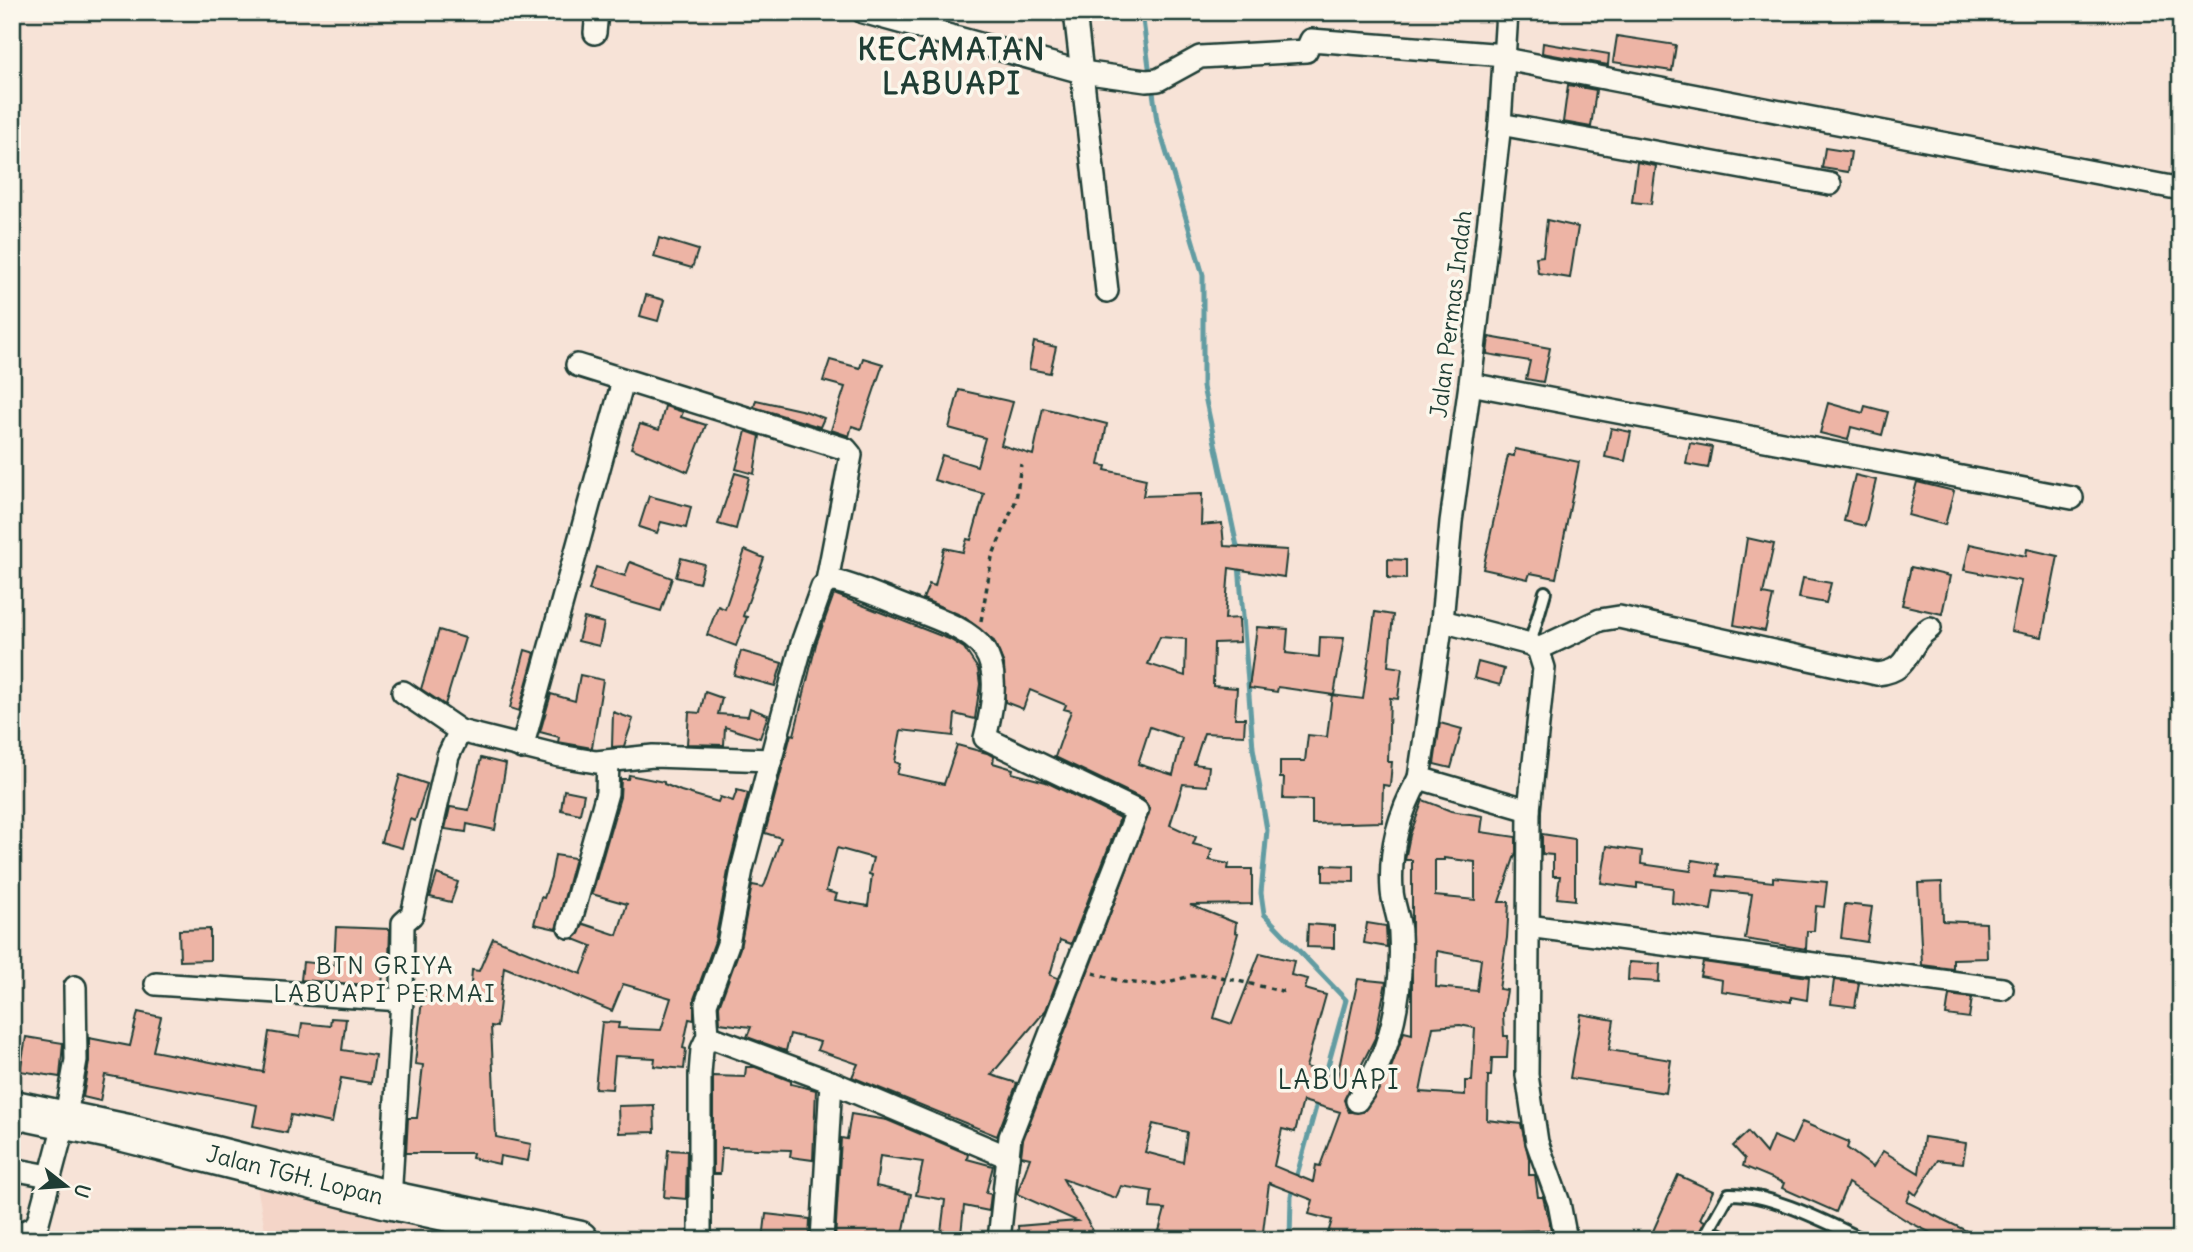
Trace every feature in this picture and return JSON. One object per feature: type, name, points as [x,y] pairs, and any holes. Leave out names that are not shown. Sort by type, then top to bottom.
[{"type":"highway","name":"Jalan TGH. Lopan","points":[[12,1109],[274,1168],[390,1200],[579,1240]]},
{"type":"street","points":[[863,12],[1082,72],[1152,80],[1200,57],[1306,51],[1311,40],[1505,57],[2181,189]]},
{"type":"street","points":[[1075,12],[1107,291]]},
{"type":"street","name":"Jalan Permas Indah","points":[[1357,1101],[1381,1058],[1396,1017],[1401,931],[1392,893],[1391,862],[1404,807],[1419,778],[1442,621],[1451,522],[1500,124],[1507,12]]},
{"type":"street","points":[[1500,124],[1830,184]]},
{"type":"street","points":[[577,365],[846,449],[851,454],[827,582],[822,587],[803,640],[742,869],[727,944],[706,1004],[708,1036],[702,1049],[700,1074],[700,1240]]},
{"type":"street","points":[[522,748],[623,381]]},
{"type":"street","points":[[1470,384],[2072,498]]},
{"type":"street","points":[[827,582],[833,581],[950,623],[975,639],[988,658],[995,678],[994,700],[985,738],[1137,811],[1010,1137],[999,1240]]},
{"type":"street","points":[[1442,621],[1534,646],[1600,620],[1619,617],[1877,674],[1889,673],[1904,664],[1917,636],[1930,628]]},
{"type":"street","points":[[1534,646],[1544,668],[1529,810],[1529,1098],[1537,1142],[1559,1203],[1566,1240]]},
{"type":"street","points":[[402,692],[460,731],[522,748],[596,762],[653,756],[771,760]]},
{"type":"street","points":[[390,1200],[402,1000],[403,923],[412,915],[448,756],[460,731]]},
{"type":"street","points":[[569,927],[607,793],[608,761]]},
{"type":"street","points":[[1419,778],[1529,810]]},
{"type":"street","points":[[1528,926],[2002,989]]},
{"type":"street","points":[[156,984],[402,1000]]},
{"type":"street","points":[[12,1237],[33,1228],[38,1222],[65,1121],[76,1060],[75,987]]},
{"type":"street","points":[[708,1036],[831,1082],[1008,1157]]},
{"type":"street","points":[[822,1240],[831,1082]]},
{"type":"street","points":[[12,1169],[49,1176]]},
{"type":"lane","points":[[1534,646],[1545,592]]},
{"type":"lane","points":[[1703,1240],[1729,1194],[1742,1194],[1814,1217],[1864,1240]]},
{"type":"path","points":[[975,639],[992,556],[1016,500],[1021,464]]},
{"type":"path","points":[[1074,968],[1143,985],[1164,984],[1202,974],[1286,992]]},
{"type":"shaded area","points":[[257,1186],[405,1218],[494,1240],[267,1240]]},
{"type":"building","points":[[1617,36],[1676,45],[1672,71],[1613,62]]},
{"type":"building","points":[[1543,43],[1609,54],[1608,65],[1542,53]]},
{"type":"building","points":[[1568,85],[1596,90],[1591,127],[1563,122]]},
{"type":"building","points":[[1825,148],[1851,152],[1848,172],[1822,168]]},
{"type":"building","points":[[1637,162],[1656,166],[1651,204],[1632,202]]},
{"type":"building","points":[[1547,220],[1578,227],[1570,278],[1538,273],[1536,257],[1543,256]]},
{"type":"building","points":[[659,238],[698,250],[692,268],[654,257]]},
{"type":"building","points":[[646,295],[664,300],[658,321],[640,316]]},
{"type":"building","points":[[1489,337],[1550,348],[1543,382],[1526,379],[1530,361],[1487,354]]},
{"type":"building","points":[[1034,342],[1056,347],[1050,373],[1029,369]]},
{"type":"building","points":[[863,358],[883,364],[861,429],[852,426],[849,436],[831,430],[845,387],[823,381],[830,360],[860,368]]},
{"type":"building","points":[[959,390],[1013,402],[1001,445],[1033,455],[1043,408],[1107,424],[1099,465],[1106,466],[1105,470],[1146,479],[1143,496],[1202,494],[1201,525],[1222,523],[1224,546],[1287,550],[1284,577],[1229,568],[1225,619],[1239,618],[1240,642],[1214,643],[1213,686],[1237,688],[1235,718],[1245,718],[1244,735],[1204,733],[1194,764],[1209,766],[1207,786],[1183,784],[1170,825],[1196,837],[1193,844],[1212,849],[1209,860],[1229,864],[1228,869],[1252,869],[1252,904],[1190,905],[1236,923],[1235,932],[1238,933],[1214,1018],[1232,1024],[1260,953],[1294,961],[1291,975],[1308,979],[1305,989],[1326,995],[1306,1067],[1337,1077],[1358,979],[1386,982],[1375,1038],[1344,1100],[1349,1112],[1363,1112],[1391,1068],[1404,1032],[1412,1034],[1412,860],[1405,860],[1410,835],[1423,800],[1451,811],[1483,816],[1481,832],[1516,837],[1516,852],[1499,902],[1509,902],[1507,938],[1499,989],[1507,990],[1503,1013],[1504,1036],[1508,1036],[1507,1058],[1492,1058],[1491,1076],[1488,1076],[1487,1120],[1521,1124],[1529,1159],[1529,1175],[1535,1175],[1538,1197],[1543,1197],[1551,1230],[1486,1232],[1486,1240],[1326,1240],[1332,1220],[1309,1214],[1313,1200],[1269,1183],[1262,1240],[1192,1240],[1159,1231],[1165,1209],[1150,1208],[1152,1191],[1121,1186],[1116,1198],[1063,1179],[1093,1231],[1078,1240],[1019,1240],[1018,1226],[1077,1221],[1017,1194],[1030,1158],[1021,1156],[1023,1140],[1150,810],[1143,799],[1055,757],[1071,711],[1064,709],[1066,705],[1030,690],[1023,709],[1005,702],[1004,664],[994,641],[963,616],[923,599],[929,584],[935,586],[944,548],[963,552],[967,539],[971,540],[984,494],[934,480],[942,455],[977,466],[985,438],[949,428]],"holes":[[[1160,637],[1186,639],[1185,676],[1148,664]],[[1150,727],[1182,738],[1173,775],[1138,764]],[[1444,858],[1475,862],[1475,900],[1435,896],[1435,860]],[[1437,951],[1481,959],[1477,991],[1436,987]],[[1460,1025],[1475,1028],[1472,1081],[1465,1081],[1465,1095],[1420,1092],[1433,1027]],[[1303,1101],[1340,1112],[1320,1166],[1316,1165],[1313,1182],[1274,1166],[1282,1129],[1295,1132]],[[1153,1124],[1187,1132],[1183,1162],[1145,1152]]]},
{"type":"building","points":[[756,400],[824,418],[820,427],[754,407]]},
{"type":"building","points":[[1828,403],[1863,413],[1865,406],[1888,412],[1882,435],[1851,427],[1848,440],[1820,433]]},
{"type":"building","points":[[665,406],[683,412],[681,417],[706,425],[688,472],[631,448],[640,424],[659,430]]},
{"type":"building","points":[[1611,428],[1631,432],[1625,461],[1605,457]]},
{"type":"building","points":[[746,431],[760,436],[754,474],[736,469]]},
{"type":"building","points":[[1690,443],[1712,447],[1708,468],[1686,464]]},
{"type":"building","points":[[1515,449],[1579,462],[1556,578],[1530,573],[1528,579],[1483,569],[1508,455],[1514,456]]},
{"type":"building","points":[[735,473],[749,477],[736,529],[718,524]]},
{"type":"building","points":[[1855,475],[1876,480],[1865,526],[1844,521]]},
{"type":"building","points":[[1917,482],[1954,491],[1945,525],[1908,515]]},
{"type":"building","points":[[649,496],[691,507],[686,528],[661,522],[657,533],[639,527]]},
{"type":"building","points":[[1747,538],[1774,544],[1763,594],[1773,596],[1765,631],[1734,625]]},
{"type":"building","points":[[1970,544],[2026,556],[2027,549],[2058,556],[2042,637],[2011,631],[2021,581],[1964,570]]},
{"type":"building","points":[[745,550],[764,558],[743,616],[747,617],[736,646],[707,635],[718,606],[725,609]]},
{"type":"building","points":[[681,558],[704,564],[699,583],[676,577]]},
{"type":"building","points":[[1388,559],[1406,560],[1406,579],[1388,578]]},
{"type":"building","points":[[630,562],[672,578],[661,611],[589,590],[596,567],[625,576]]},
{"type":"building","points":[[1911,567],[1950,576],[1942,614],[1902,605]]},
{"type":"building","points":[[1803,578],[1831,583],[1826,603],[1799,598]]},
{"type":"building","points":[[834,594],[949,639],[964,648],[978,669],[980,684],[975,719],[955,714],[953,736],[901,730],[895,762],[900,764],[897,774],[944,784],[957,745],[987,753],[994,757],[993,763],[1013,769],[1012,773],[1046,782],[1120,818],[1071,944],[1060,940],[1050,975],[1058,978],[1046,1010],[991,1075],[1017,1083],[997,1136],[852,1077],[858,1064],[817,1050],[820,1042],[790,1034],[786,1051],[747,1037],[751,1027],[720,1023],[719,1006],[740,948],[752,885],[763,887],[765,884],[781,838],[765,833],[791,734],[794,735],[816,644]],"holes":[[[837,848],[873,858],[869,874],[872,875],[868,906],[835,900],[837,894],[826,891]]]},
{"type":"building","points":[[1375,612],[1393,615],[1388,666],[1402,668],[1398,699],[1390,698],[1388,762],[1392,762],[1390,786],[1383,785],[1382,822],[1312,824],[1312,800],[1283,799],[1284,778],[1280,778],[1280,761],[1305,761],[1308,735],[1327,737],[1332,695],[1363,699]]},
{"type":"building","points":[[584,618],[604,623],[599,646],[578,641]]},
{"type":"building","points":[[1257,627],[1288,629],[1286,653],[1319,657],[1320,637],[1344,638],[1334,695],[1278,687],[1277,692],[1249,688]]},
{"type":"building","points":[[439,630],[465,638],[445,705],[421,689]]},
{"type":"building","points":[[525,650],[535,653],[519,711],[510,708]]},
{"type":"building","points":[[741,651],[782,663],[775,686],[734,675]]},
{"type":"building","points":[[1478,662],[1504,669],[1500,685],[1474,678]]},
{"type":"building","points":[[580,675],[603,680],[592,748],[558,742],[559,737],[540,732],[551,694],[575,701]]},
{"type":"building","points":[[705,692],[722,698],[718,714],[748,716],[750,708],[768,715],[760,738],[725,727],[724,745],[687,744],[689,712],[700,713]]},
{"type":"building","points":[[613,712],[633,719],[624,746],[612,747]]},
{"type":"building","points":[[1440,723],[1462,729],[1451,768],[1434,764]]},
{"type":"building","points":[[481,758],[506,764],[495,830],[467,824],[466,832],[445,829],[450,807],[469,810]]},
{"type":"building","points":[[400,775],[427,784],[415,821],[410,819],[402,848],[381,842]]},
{"type":"building","points":[[629,775],[664,782],[681,791],[718,802],[720,797],[733,801],[737,790],[748,793],[729,866],[715,941],[694,999],[694,1020],[689,1019],[683,1048],[686,1049],[684,1069],[654,1066],[655,1058],[615,1056],[612,1089],[595,1088],[602,1022],[619,1023],[618,1028],[661,1030],[671,998],[623,984],[612,1011],[504,967],[497,1027],[491,1026],[496,1137],[531,1144],[528,1161],[500,1156],[499,1164],[472,1158],[473,1153],[406,1153],[408,1118],[417,1118],[423,1065],[415,1064],[423,990],[470,997],[472,970],[479,971],[493,938],[581,974],[592,946],[574,939],[584,924],[617,935],[627,904],[592,894],[620,797],[621,779],[628,779]]},
{"type":"building","points":[[564,790],[584,794],[580,814],[561,810]]},
{"type":"building","points":[[1542,834],[1575,839],[1575,900],[1557,898],[1560,876],[1553,876],[1553,855],[1542,854]]},
{"type":"building","points":[[1607,846],[1642,851],[1641,864],[1691,871],[1692,860],[1718,864],[1717,876],[1773,882],[1773,877],[1827,882],[1824,907],[1816,906],[1814,931],[1807,931],[1806,949],[1745,939],[1752,894],[1714,890],[1711,910],[1672,903],[1673,888],[1637,883],[1637,888],[1601,883]]},
{"type":"building","points":[[555,855],[575,858],[556,929],[534,924],[541,897],[544,898],[551,877]]},
{"type":"building","points":[[1323,865],[1354,866],[1354,882],[1323,881]]},
{"type":"building","points":[[437,874],[458,882],[451,902],[430,897]]},
{"type":"building","points":[[1942,882],[1943,921],[1986,923],[1987,958],[1953,959],[1953,969],[1922,965],[1918,883]]},
{"type":"building","points":[[1845,904],[1872,907],[1867,942],[1841,938]]},
{"type":"building","points":[[1367,923],[1386,926],[1387,947],[1364,943]]},
{"type":"building","points":[[1308,924],[1334,926],[1334,948],[1307,947]]},
{"type":"building","points":[[336,927],[390,929],[389,961],[384,960],[382,986],[301,980],[303,962],[334,965]]},
{"type":"building","points":[[210,929],[210,960],[180,961],[179,930]]},
{"type":"building","points":[[1629,962],[1660,964],[1659,982],[1628,980]]},
{"type":"building","points":[[1703,962],[1809,977],[1807,1000],[1791,997],[1791,1002],[1721,991],[1722,980],[1700,976]]},
{"type":"building","points":[[1834,980],[1859,983],[1855,1007],[1831,1004]]},
{"type":"building","points":[[1949,995],[1972,998],[1969,1018],[1946,1015]]},
{"type":"building","points":[[138,1012],[161,1017],[153,1051],[263,1072],[269,1032],[300,1037],[302,1023],[330,1026],[331,1018],[346,1019],[342,1050],[375,1055],[371,1083],[341,1078],[332,1123],[291,1115],[287,1133],[253,1126],[257,1105],[105,1075],[100,1101],[83,1097],[89,1062],[89,1038],[130,1046]]},
{"type":"building","points":[[1581,1014],[1614,1020],[1609,1050],[1671,1060],[1666,1093],[1570,1078]]},
{"type":"building","points":[[26,1037],[63,1043],[60,1077],[20,1071]]},
{"type":"building","points":[[746,1067],[755,1067],[791,1081],[791,1084],[816,1090],[813,1160],[790,1157],[791,1150],[722,1148],[720,1174],[713,1174],[713,1076],[745,1077]]},
{"type":"building","points":[[654,1105],[655,1132],[619,1133],[618,1106]]},
{"type":"building","points":[[851,1114],[887,1120],[968,1154],[967,1159],[993,1166],[986,1193],[991,1194],[989,1211],[964,1206],[961,1234],[941,1232],[945,1200],[916,1195],[923,1162],[880,1156],[876,1186],[911,1194],[902,1240],[835,1240],[841,1138],[847,1139]]},
{"type":"building","points":[[1802,1122],[1849,1142],[1847,1148],[1873,1167],[1883,1151],[1919,1173],[1924,1137],[1966,1143],[1963,1163],[1938,1160],[1916,1195],[1911,1191],[1907,1202],[1985,1240],[1933,1240],[1935,1235],[1907,1221],[1848,1183],[1836,1212],[1782,1188],[1784,1183],[1743,1166],[1745,1159],[1733,1146],[1748,1132],[1766,1153],[1773,1136],[1792,1144]]},
{"type":"building","points":[[668,1150],[687,1151],[686,1199],[664,1197]]},
{"type":"building","points":[[1678,1175],[1713,1191],[1700,1219],[1705,1221],[1695,1240],[1649,1240]]},
{"type":"building","points":[[766,1214],[810,1219],[809,1240],[763,1240]]},
{"type":"building","points":[[1719,1227],[1750,1240],[1712,1240]]},
{"type":"waterway","points":[[1142,12],[1150,75]]},
{"type":"waterway","points":[[1152,85],[1157,121],[1203,275],[1203,387],[1238,551]]},
{"type":"waterway","points":[[1239,564],[1253,748],[1267,830],[1261,893],[1264,914],[1346,1000],[1324,1080]]},
{"type":"waterway","points":[[1290,1240],[1291,1196],[1318,1100]]},
{"type":"district","name":"KECAMATAN LABUAPI","points":[[952,67]]},
{"type":"district","name":"BTN GRIYA LABUAPI PERMAI","points":[[385,980]]},
{"type":"district","name":"LABUAPI","points":[[1339,1080]]}]
